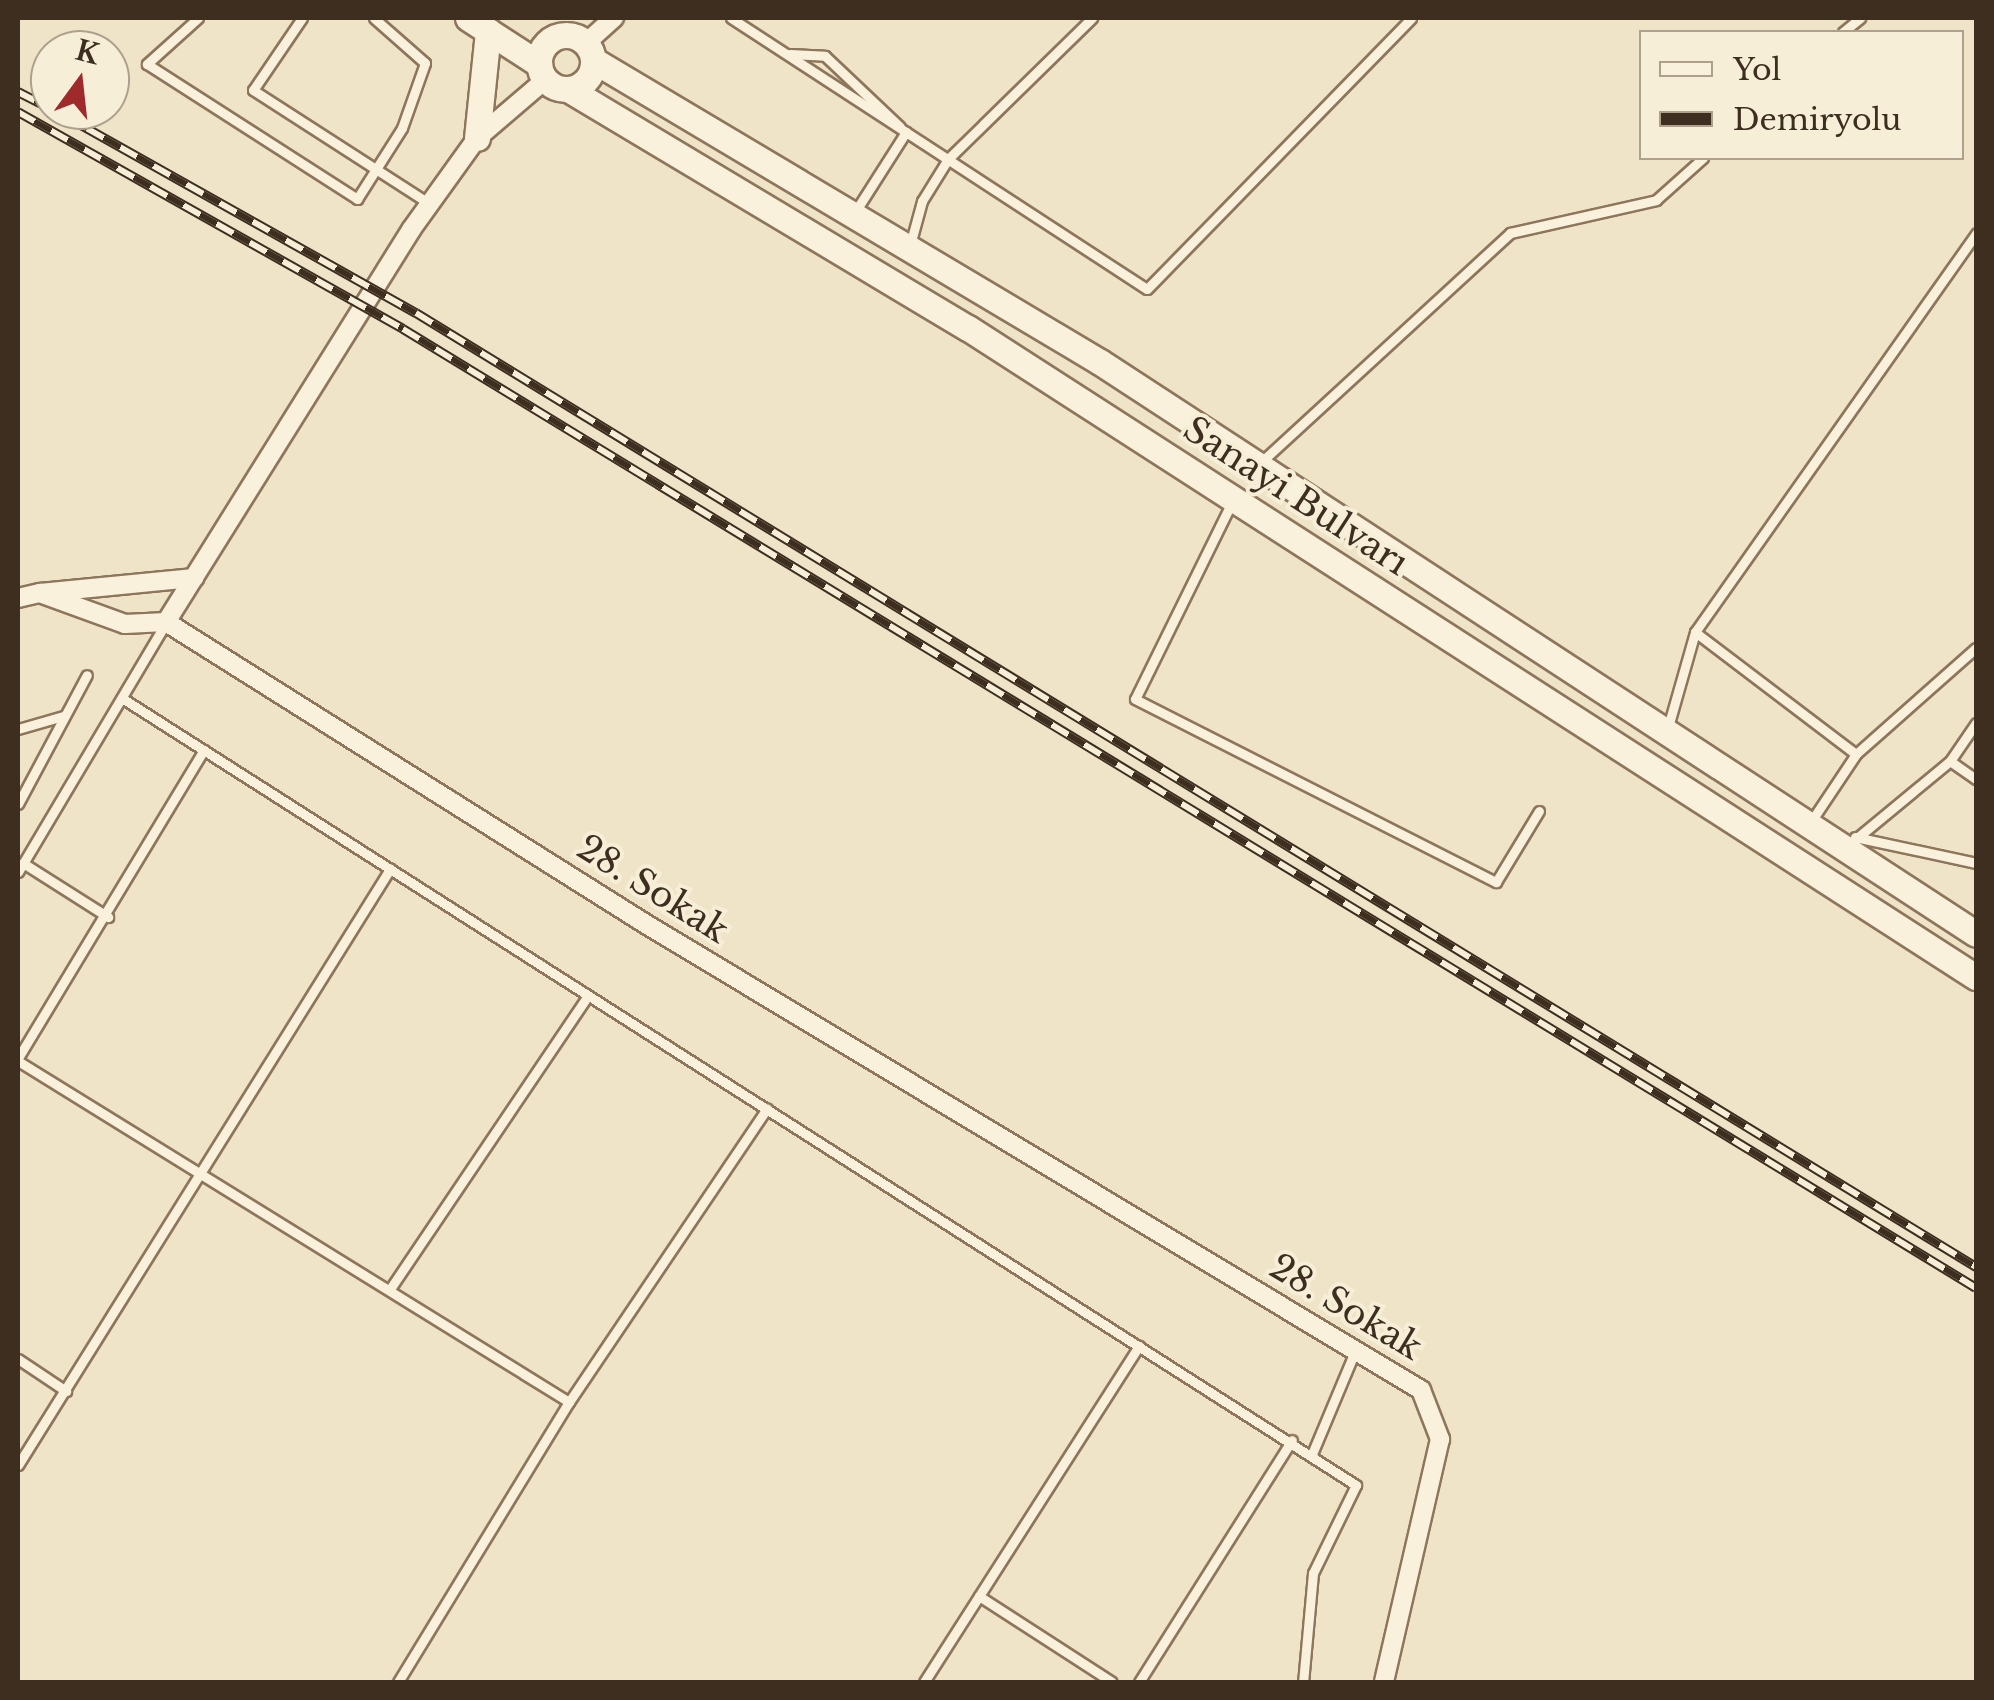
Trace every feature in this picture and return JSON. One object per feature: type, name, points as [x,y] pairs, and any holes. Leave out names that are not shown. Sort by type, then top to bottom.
[{"type":"main road","name":"Sanayi Bulvarı","points":[[548,18],[583,46],[1257,466],[1808,826],[1850,843],[1976,934]]},
{"type":"main road","name":"Sanayi Bulvarı","points":[[478,24],[551,78],[1234,497],[1976,977]]},
{"type":"main road","points":[[478,24],[478,138]]},
{"type":"main road","points":[[551,40],[583,46],[584,84],[551,78],[551,40]]},
{"type":"street","points":[[583,46],[614,18]]},
{"type":"street","points":[[40,593],[125,624],[166,622],[431,205],[478,138],[551,78]]},
{"type":"street","points":[[18,598],[194,578]]},
{"type":"street","name":"28. Sokak","points":[[166,622],[650,926],[1421,1390],[1440,1439],[1384,1682]]},
{"type":"lane","points":[[198,18],[147,64],[357,199],[377,170],[425,63],[374,18]]},
{"type":"lane","points":[[302,18],[254,90],[431,205]]},
{"type":"lane","points":[[731,18],[1147,288],[1411,18]]},
{"type":"lane","points":[[910,248],[922,201],[948,159],[1092,18]]},
{"type":"lane","points":[[788,54],[825,56],[904,130]]},
{"type":"lane","points":[[853,214],[884,179],[904,130]]},
{"type":"lane","points":[[1257,466],[1510,233],[1656,200],[1701,160]]},
{"type":"lane","points":[[1666,734],[1695,632],[1976,234]]},
{"type":"lane","points":[[1234,497],[1135,699],[1496,882],[1539,812]]},
{"type":"lane","points":[[108,917],[20,868],[124,700],[166,622]]},
{"type":"lane","points":[[1695,632],[1856,754]]},
{"type":"lane","points":[[1808,826],[1856,754],[1976,648]]},
{"type":"lane","points":[[18,804],[87,675]]},
{"type":"lane","points":[[124,700],[1292,1440],[1356,1485],[1313,1572],[1303,1682]]},
{"type":"lane","points":[[18,730],[63,716]]},
{"type":"lane","points":[[1850,843],[1950,762],[1976,723]]},
{"type":"lane","points":[[204,750],[108,917],[18,1060],[198,1178],[390,1289],[569,1402]]},
{"type":"lane","points":[[1950,762],[1976,780]]},
{"type":"lane","points":[[1850,843],[1976,863]]},
{"type":"lane","points":[[18,1465],[390,868]]},
{"type":"lane","points":[[390,1289],[588,997]]},
{"type":"lane","points":[[398,1682],[569,1402],[767,1109]]},
{"type":"lane","points":[[924,1682],[1139,1346]]},
{"type":"lane","points":[[1312,1454],[1355,1350]]},
{"type":"lane","points":[[18,1359],[66,1390]]},
{"type":"lane","points":[[1139,1682],[1292,1440]]},
{"type":"lane","points":[[980,1596],[1112,1682]]},
{"type":"railway","points":[[18,92],[30,98]]},
{"type":"railway","points":[[18,112],[403,329],[1976,1288]]},
{"type":"railway","points":[[90,130],[416,313],[1976,1267]]}]
